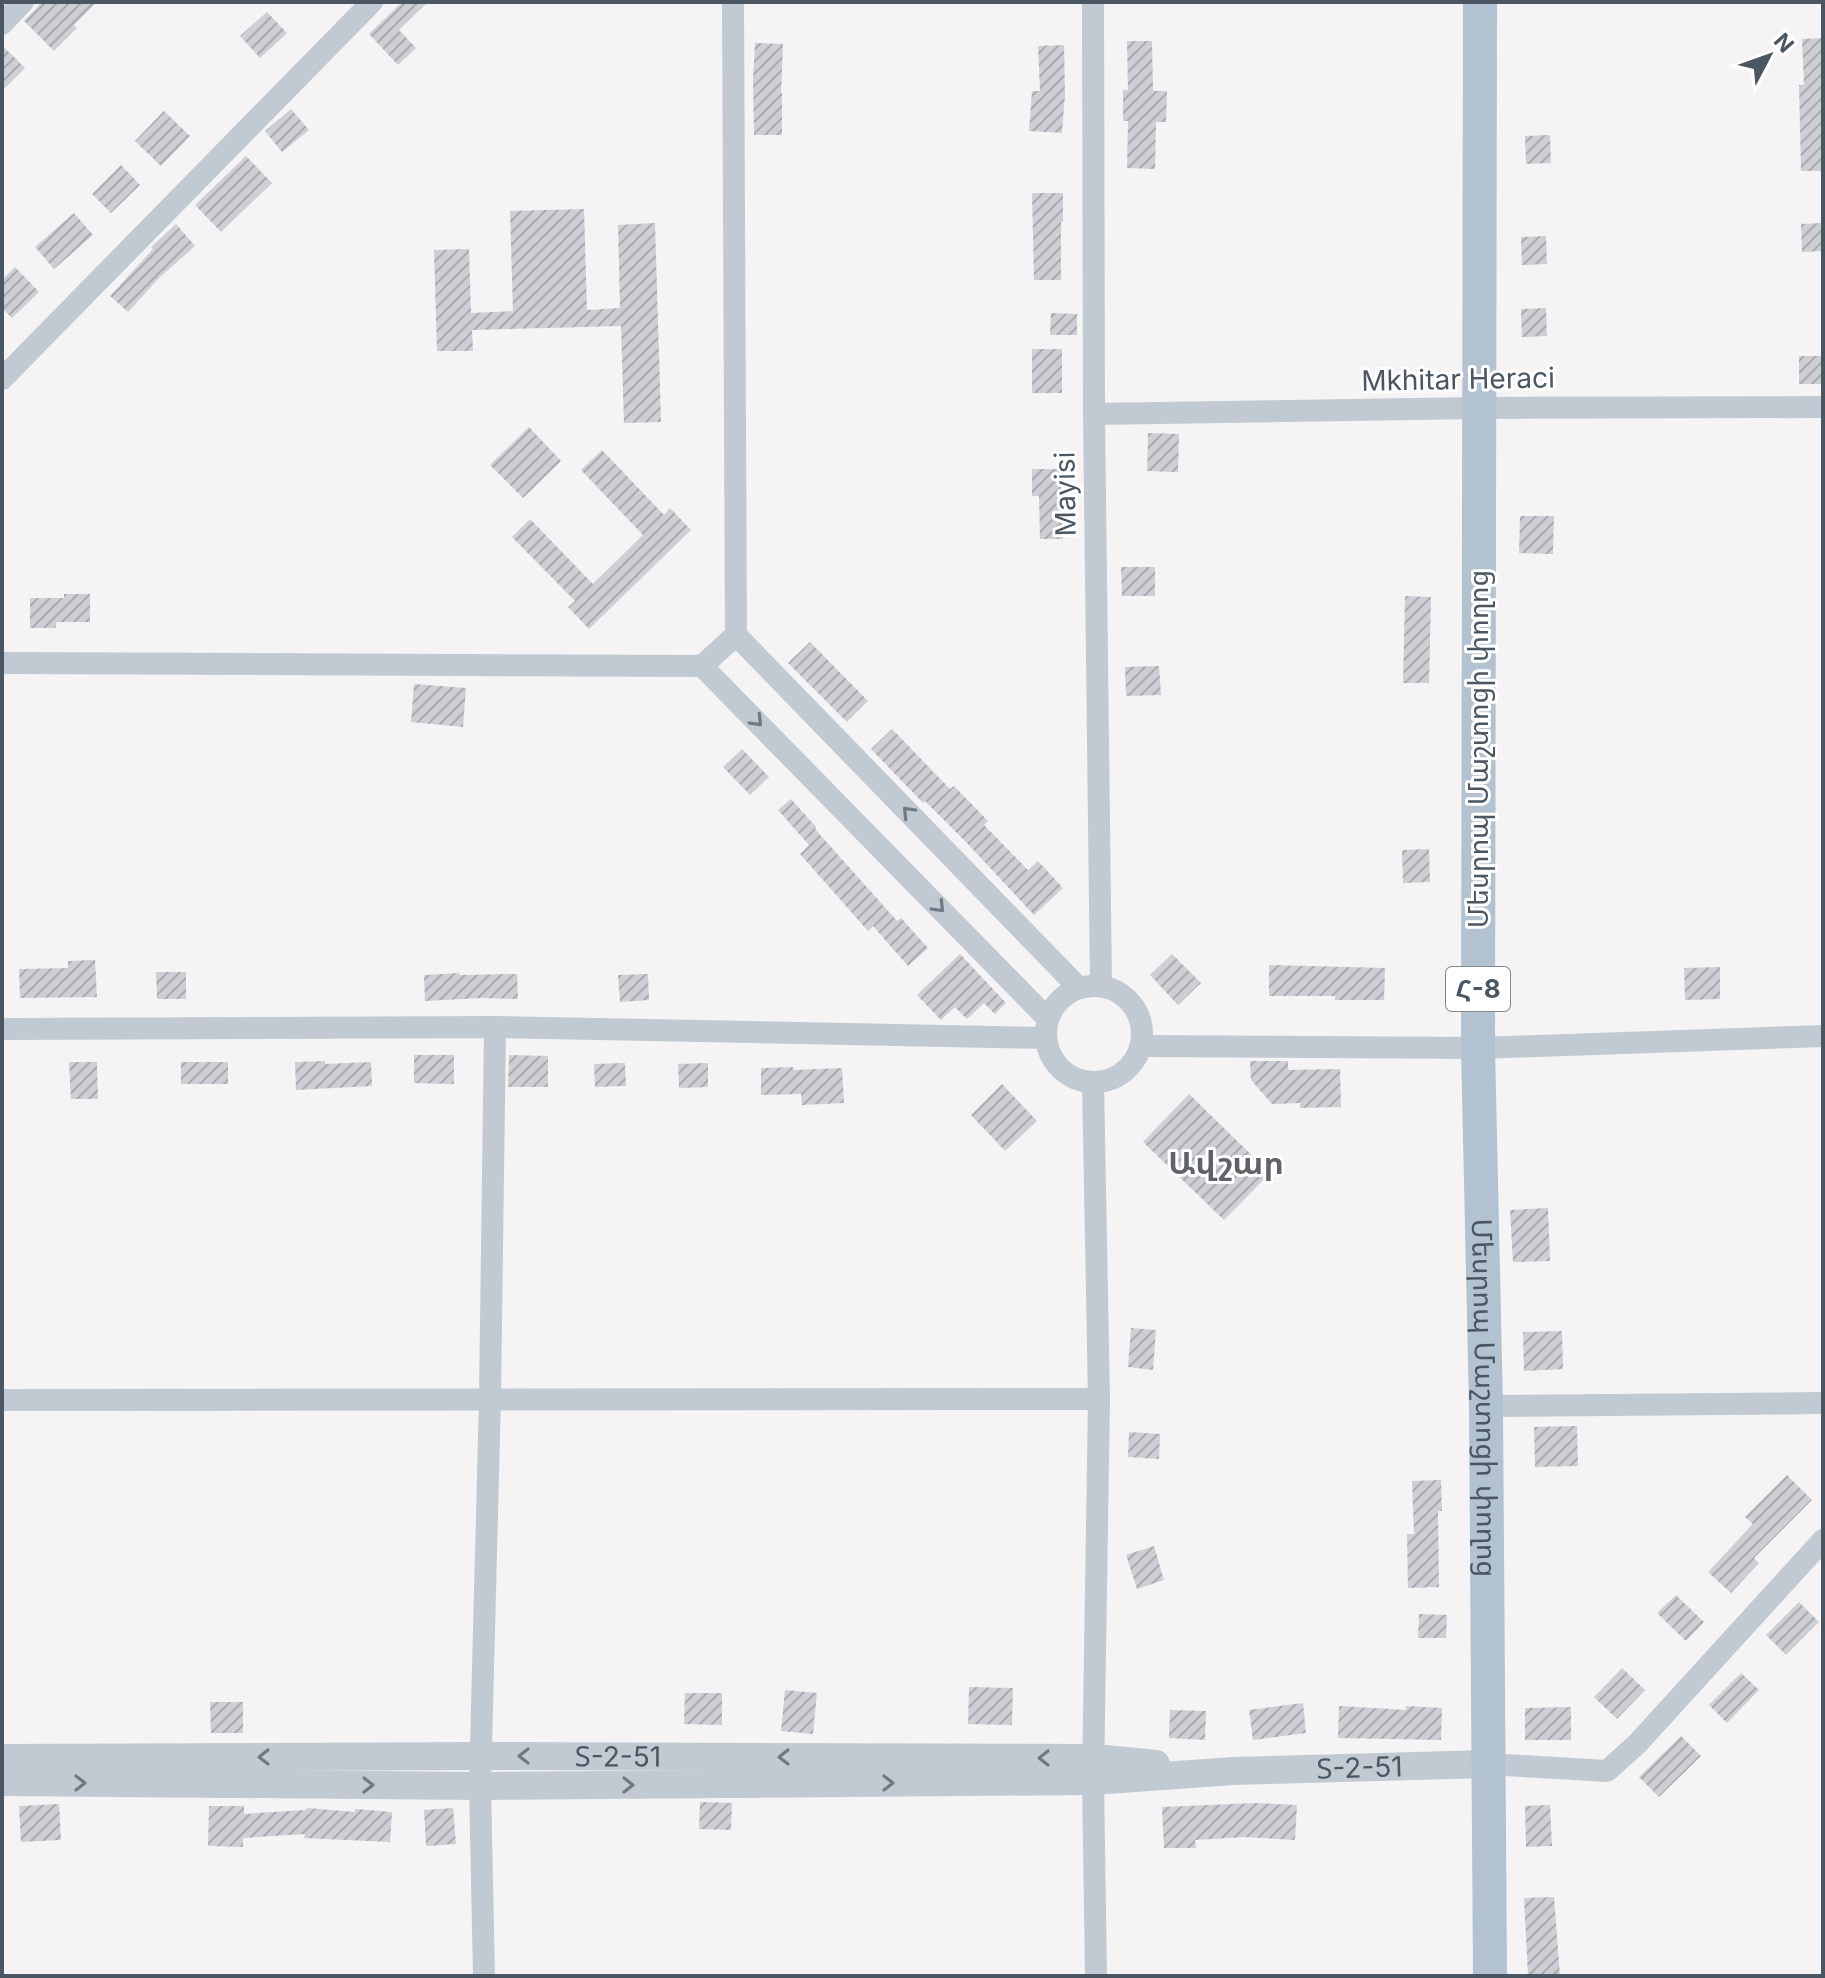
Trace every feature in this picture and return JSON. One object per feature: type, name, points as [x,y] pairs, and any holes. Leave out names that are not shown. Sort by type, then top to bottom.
[{"type":"main road","name":"Մեսրոպ Մաշտոցի փողոց","points":[[1480,2],[1478,1048],[1486,1406],[1490,1976]]},
{"type":"street","points":[[2,24],[23,2]]},
{"type":"street","points":[[2,379],[372,2]]},
{"type":"street","points":[[733,2],[736,635],[1090,987]]},
{"type":"street","name":"Mayisi","points":[[1090,987],[1093,2]]},
{"type":"street","name":"Mkhitar Heraci","points":[[1094,414],[1823,407]]},
{"type":"street","points":[[2,663],[702,666],[736,635]]},
{"type":"street","points":[[702,666],[1047,1029]]},
{"type":"street","points":[[1090,987],[1116,991],[1129,1001],[1138,1014],[1142,1030],[1141,1046],[1135,1061],[1109,1080],[1093,1082],[1067,1073],[1057,1064],[1050,1052],[1047,1029],[1055,1006],[1066,995],[1090,987]]},
{"type":"street","points":[[484,1976],[480,1756],[490,1398],[495,1027]]},
{"type":"street","points":[[2,1029],[1047,1029]]},
{"type":"street","points":[[1141,1046],[1478,1048],[1823,1036]]},
{"type":"street","points":[[1093,1082],[1099,1399],[1094,1770],[1096,1976]]},
{"type":"street","points":[[2,1400],[1099,1399]]},
{"type":"street","points":[[1486,1406],[1823,1403]]},
{"type":"street","points":[[1488,1764],[1607,1771],[1637,1744],[1823,1540]]},
{"type":"street","name":"Տ-2-51","points":[[2,1758],[480,1756],[1233,1771],[1488,1764]]},
{"type":"street","name":"Տ-2-51","points":[[2,1782],[480,1786],[1094,1770]]},
{"type":"building","points":[[42,2],[97,2],[54,51],[24,21]]},
{"type":"building","points":[[402,2],[428,2],[399,30],[416,48],[398,65],[369,34]]},
{"type":"building","points":[[267,12],[287,33],[260,58],[240,36]]},
{"type":"building","points":[[1823,38],[1823,171],[1801,171],[1799,85],[1804,85],[1802,39]]},
{"type":"building","points":[[1127,41],[1152,41],[1153,91],[1167,91],[1166,122],[1156,122],[1155,169],[1127,168],[1128,121],[1123,121],[1123,90],[1128,90]]},
{"type":"building","points":[[755,43],[783,44],[782,135],[754,135]]},
{"type":"building","points":[[2,45],[25,68],[2,91]]},
{"type":"building","points":[[1064,45],[1062,133],[1029,131],[1032,91],[1040,91],[1038,46]]},
{"type":"building","points":[[291,109],[309,130],[282,152],[265,131]]},
{"type":"building","points":[[164,111],[190,136],[161,166],[135,141]]},
{"type":"building","points":[[1550,135],[1551,163],[1526,164],[1525,136]]},
{"type":"building","points":[[246,156],[272,183],[221,232],[195,205]]},
{"type":"building","points":[[121,165],[140,185],[111,213],[92,194]]},
{"type":"building","points":[[1032,193],[1063,193],[1061,280],[1034,280]]},
{"type":"building","points":[[584,209],[587,310],[620,308],[618,225],[655,223],[661,422],[624,423],[621,326],[472,330],[473,351],[437,351],[434,250],[469,249],[471,313],[513,311],[510,211]]},
{"type":"building","points":[[74,213],[93,235],[54,269],[35,247]]},
{"type":"building","points":[[1823,223],[1823,251],[1802,252],[1801,224]]},
{"type":"building","points":[[176,224],[195,246],[159,278],[128,312],[110,296],[153,249],[151,247]]},
{"type":"building","points":[[1546,236],[1547,264],[1522,265],[1521,237]]},
{"type":"building","points":[[15,267],[39,292],[12,318],[2,308],[2,280]]},
{"type":"building","points":[[1546,308],[1547,336],[1522,337],[1521,309]]},
{"type":"building","points":[[1051,313],[1077,314],[1077,335],[1050,335]]},
{"type":"building","points":[[1032,349],[1062,349],[1062,393],[1032,393]]},
{"type":"building","points":[[1799,356],[1823,356],[1823,384],[1799,384]]},
{"type":"building","points":[[529,427],[561,461],[523,498],[490,465]]},
{"type":"building","points":[[1148,433],[1179,434],[1178,472],[1147,471]]},
{"type":"building","points":[[602,450],[664,515],[670,508],[691,530],[589,629],[568,607],[575,601],[512,537],[530,519],[593,584],[643,535],[581,470]]},
{"type":"building","points":[[1032,469],[1061,469],[1063,539],[1040,539],[1039,496],[1032,496]]},
{"type":"building","points":[[1520,516],[1554,516],[1553,554],[1519,553]]},
{"type":"building","points":[[1121,567],[1155,567],[1155,596],[1122,596]]},
{"type":"building","points":[[64,594],[90,594],[90,622],[56,622],[56,628],[30,628],[30,598],[64,598]]},
{"type":"building","points":[[1405,596],[1431,597],[1429,683],[1403,683]]},
{"type":"building","points":[[810,642],[868,701],[847,722],[788,663]]},
{"type":"building","points":[[1159,666],[1161,695],[1126,696],[1125,667]]},
{"type":"building","points":[[414,684],[466,688],[463,727],[411,722]]},
{"type":"building","points":[[892,729],[950,789],[954,786],[988,821],[984,825],[1028,870],[1038,861],[1063,888],[1034,915],[966,842],[871,749]]},
{"type":"building","points":[[742,749],[769,777],[750,795],[723,767]]},
{"type":"building","points":[[791,799],[897,921],[901,918],[928,948],[908,966],[873,926],[868,931],[800,854],[809,845],[778,810]]},
{"type":"building","points":[[1429,849],[1430,882],[1403,883],[1402,850]]},
{"type":"building","points":[[960,954],[1006,1003],[995,1014],[984,1003],[967,1019],[955,1007],[941,1020],[917,995]]},
{"type":"building","points":[[1172,954],[1201,983],[1178,1005],[1150,975]]},
{"type":"building","points":[[95,960],[97,997],[20,998],[19,969],[68,968],[68,961]]},
{"type":"building","points":[[1269,965],[1385,968],[1384,1000],[1269,996]]},
{"type":"building","points":[[1720,967],[1720,999],[1685,1000],[1684,968]]},
{"type":"building","points":[[156,972],[186,972],[186,999],[157,999]]},
{"type":"building","points":[[517,974],[518,999],[425,1001],[424,975]]},
{"type":"building","points":[[648,974],[649,1000],[620,1002],[618,975]]},
{"type":"building","points":[[414,1055],[454,1055],[454,1084],[414,1083]]},
{"type":"building","points":[[509,1055],[548,1056],[548,1087],[508,1087]]},
{"type":"building","points":[[325,1061],[325,1064],[371,1062],[372,1086],[296,1090],[295,1062]]},
{"type":"building","points":[[1250,1061],[1288,1061],[1288,1070],[1340,1069],[1341,1107],[1300,1108],[1300,1103],[1272,1104],[1251,1080]]},
{"type":"building","points":[[69,1062],[97,1062],[98,1099],[71,1099]]},
{"type":"building","points":[[181,1062],[228,1062],[228,1084],[181,1084]]},
{"type":"building","points":[[625,1063],[626,1086],[595,1087],[594,1064]]},
{"type":"building","points":[[708,1063],[708,1087],[679,1088],[678,1064]]},
{"type":"building","points":[[793,1067],[793,1070],[842,1068],[844,1103],[802,1105],[801,1094],[761,1095],[761,1068]]},
{"type":"building","points":[[1002,1084],[1037,1121],[1005,1151],[971,1115]]},
{"type":"building","points":[[1189,1094],[1270,1173],[1224,1220],[1143,1142]]},
{"type":"building","points":[[1548,1208],[1550,1261],[1513,1262],[1510,1210]]},
{"type":"building","points":[[1131,1328],[1156,1330],[1153,1370],[1128,1367]]},
{"type":"building","points":[[1562,1331],[1563,1369],[1524,1371],[1523,1332]]},
{"type":"building","points":[[1577,1426],[1578,1466],[1535,1467],[1534,1427]]},
{"type":"building","points":[[1129,1432],[1160,1434],[1159,1459],[1128,1457]]},
{"type":"building","points":[[1787,1475],[1812,1500],[1754,1558],[1759,1563],[1731,1593],[1708,1572],[1753,1524],[1745,1517]]},
{"type":"building","points":[[1441,1480],[1442,1511],[1438,1511],[1439,1587],[1408,1588],[1407,1534],[1414,1534],[1412,1481]]},
{"type":"building","points":[[1154,1546],[1164,1580],[1137,1589],[1126,1555]]},
{"type":"building","points":[[1676,1595],[1704,1622],[1686,1641],[1657,1613]]},
{"type":"building","points":[[1799,1602],[1819,1622],[1786,1655],[1766,1635]]},
{"type":"building","points":[[1419,1614],[1447,1615],[1446,1638],[1418,1638]]},
{"type":"building","points":[[1622,1668],[1645,1690],[1617,1719],[1594,1697]]},
{"type":"building","points":[[1741,1673],[1759,1690],[1727,1723],[1709,1705]]},
{"type":"building","points":[[969,1687],[1013,1688],[1012,1725],[968,1724]]},
{"type":"building","points":[[785,1690],[817,1693],[813,1734],[781,1731]]},
{"type":"building","points":[[685,1693],[722,1693],[722,1725],[684,1724]]},
{"type":"building","points":[[210,1702],[243,1702],[243,1733],[211,1733]]},
{"type":"building","points":[[1303,1703],[1306,1733],[1253,1740],[1249,1710]]},
{"type":"building","points":[[1339,1706],[1406,1710],[1406,1706],[1442,1708],[1441,1740],[1338,1738]]},
{"type":"building","points":[[1571,1707],[1571,1740],[1525,1740],[1525,1708]]},
{"type":"building","points":[[1170,1710],[1206,1711],[1205,1740],[1169,1738]]},
{"type":"building","points":[[1681,1736],[1701,1756],[1659,1797],[1639,1777]]},
{"type":"building","points":[[700,1802],[732,1803],[731,1830],[699,1829]]},
{"type":"building","points":[[1256,1803],[1297,1805],[1295,1840],[1245,1837],[1195,1840],[1196,1848],[1164,1848],[1162,1807]]},
{"type":"building","points":[[59,1804],[61,1840],[21,1842],[19,1806]]},
{"type":"building","points":[[1550,1805],[1552,1846],[1526,1847],[1525,1806]]},
{"type":"building","points":[[209,1806],[244,1806],[244,1814],[307,1808],[392,1812],[390,1842],[304,1838],[305,1834],[243,1838],[243,1847],[208,1846]]},
{"type":"building","points":[[453,1808],[456,1844],[426,1846],[424,1810]]},
{"type":"building","points":[[1554,1897],[1560,1976],[1528,1976],[1524,1898]]},
{"type":"district","name":"Ավշար","points":[[1226,1163]]}]
